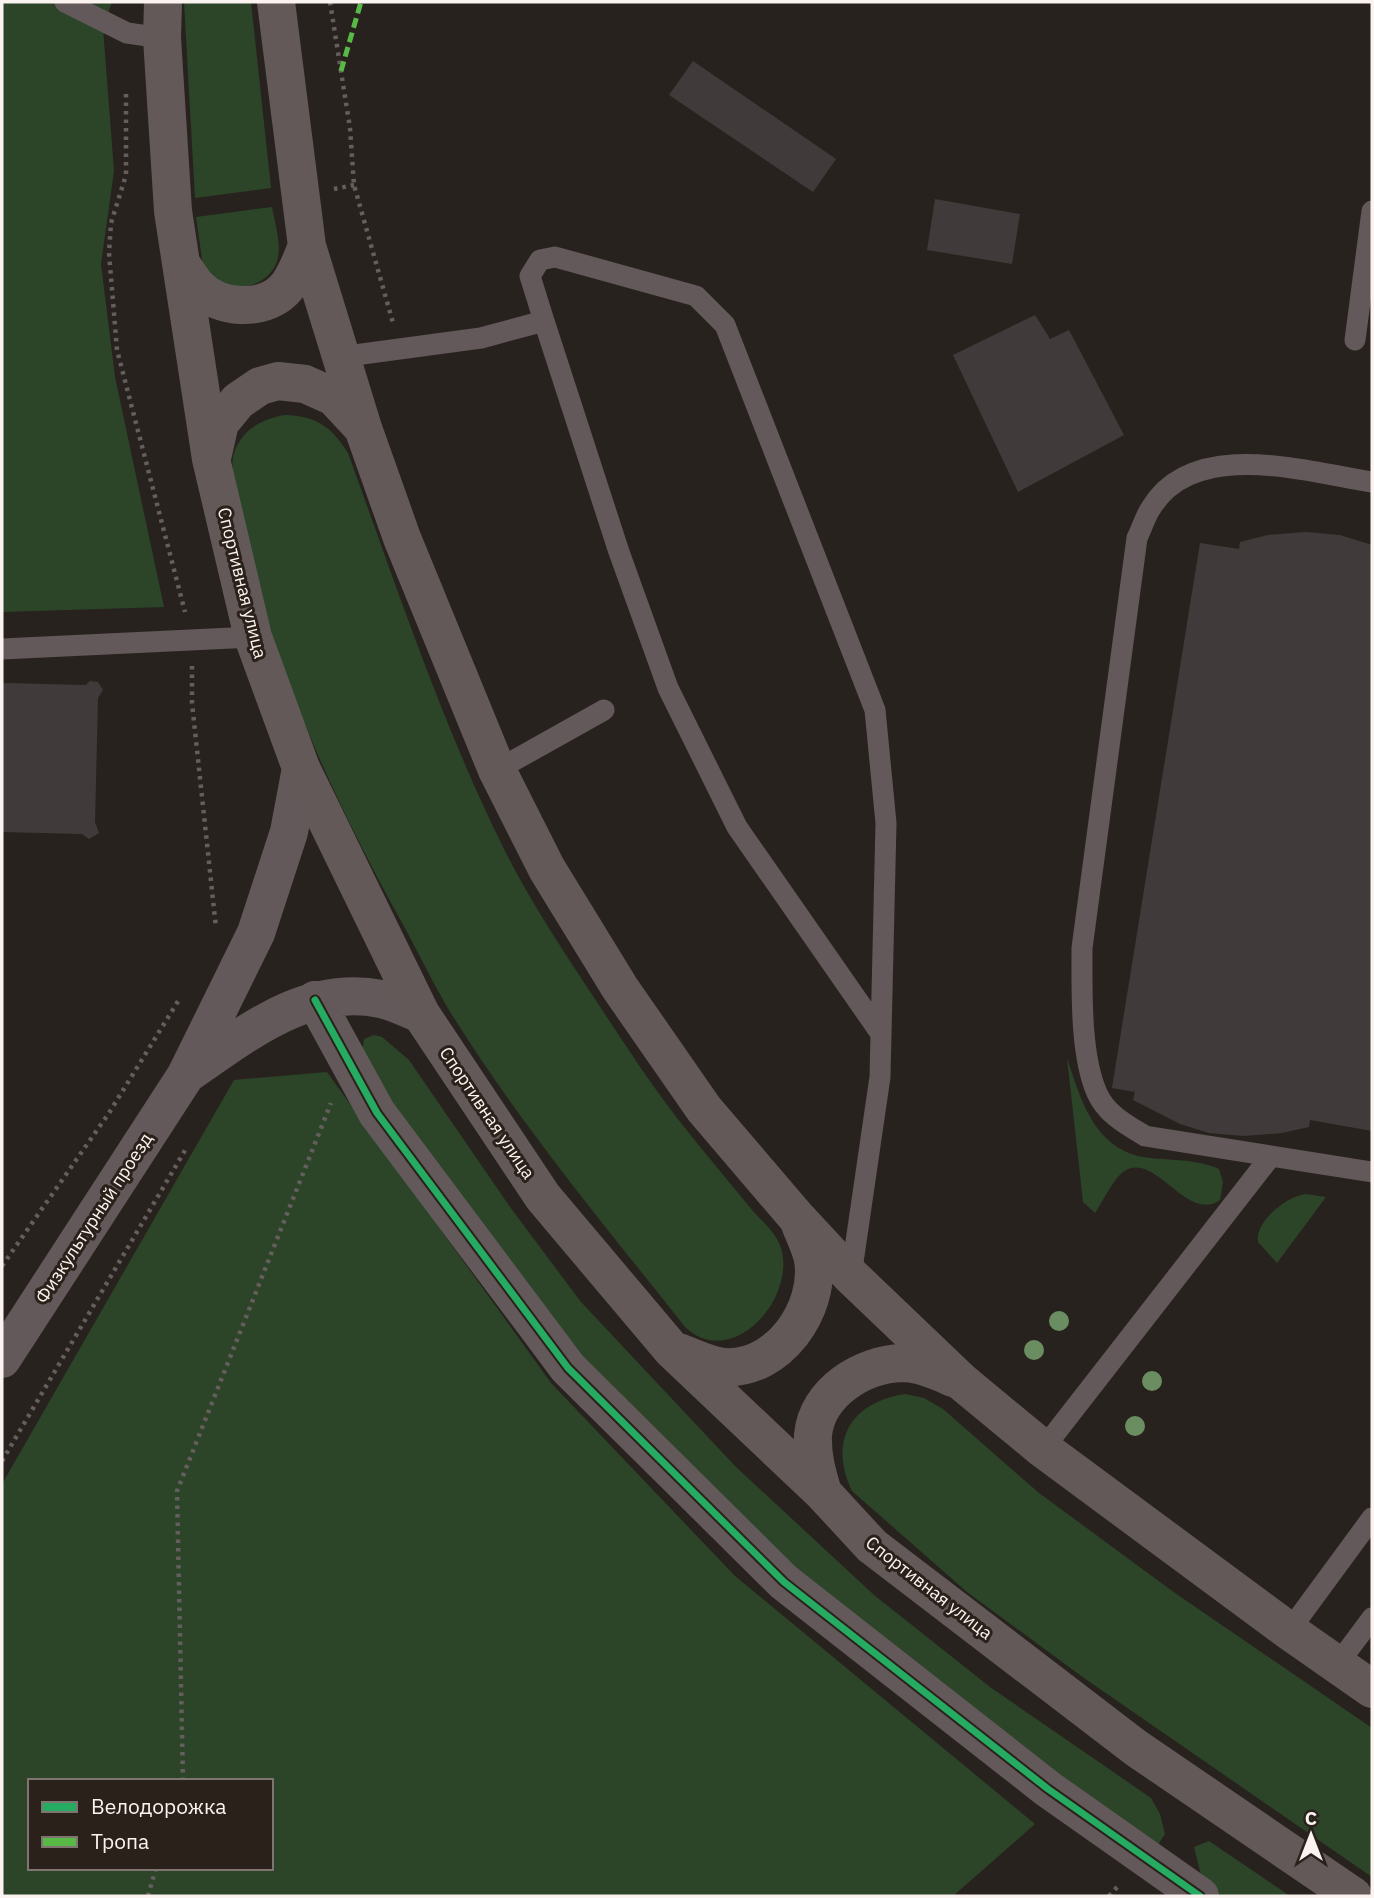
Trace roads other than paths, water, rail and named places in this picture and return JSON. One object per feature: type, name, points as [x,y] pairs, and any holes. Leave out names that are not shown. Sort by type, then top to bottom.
[{"type":"main road","points":[[276,2],[307,246],[363,428],[402,538],[496,770],[547,869],[620,988],[704,1109],[798,1219],[851,1276],[962,1382],[1043,1449],[1289,1632],[1372,1689]]},
{"type":"main road","name":"Спортивная улица","points":[[151,24],[181,265],[211,459],[253,637],[301,768],[421,1014],[543,1197],[673,1350],[823,1493],[872,1546],[1136,1748],[1353,1896]]},
{"type":"main road","points":[[181,265],[199,289],[225,302],[249,306],[267,302],[284,290],[307,246]]},
{"type":"main road","points":[[211,459],[220,423],[232,409],[260,386],[278,381],[305,384],[334,397],[363,428]]},
{"type":"main road","points":[[673,1350],[724,1367],[754,1362],[780,1347],[801,1322],[812,1294],[813,1260],[798,1219]]},
{"type":"main road","points":[[823,1493],[813,1459],[813,1431],[825,1402],[843,1383],[874,1367],[904,1363],[936,1370],[962,1382]]},
{"type":"street","name":"Физкультурный проезд","points":[[2,1359],[186,1075],[256,933],[289,832],[301,768]]},
{"type":"street","points":[[186,1075],[274,1015],[315,1000],[351,995],[372,998],[421,1014]]},
{"type":"street","points":[[315,1000],[347,1063],[377,1113],[568,1368],[785,1582],[1048,1789],[1200,1896]]},
{"type":"lane","points":[[65,2],[151,24]]},
{"type":"lane","points":[[1355,340],[1372,211]]},
{"type":"lane","points":[[851,1276],[880,1077],[887,824],[875,710],[724,325],[696,296],[555,257],[540,260],[530,276],[619,552],[668,688],[737,827],[881,1034]]},
{"type":"lane","points":[[340,357],[481,338],[544,321]]},
{"type":"lane","points":[[1372,482],[1234,463],[1201,469],[1174,482],[1152,506],[1137,538],[1082,948],[1082,1003],[1087,1050],[1097,1094],[1117,1119],[1145,1136],[1372,1172]]},
{"type":"lane","points":[[2,649],[193,643],[253,637]]},
{"type":"lane","points":[[496,770],[604,710]]},
{"type":"lane","points":[[1043,1449],[1271,1156]]},
{"type":"lane","points":[[1289,1632],[1372,1518]]},
{"type":"lane","points":[[1337,1665],[1372,1618]]}]
